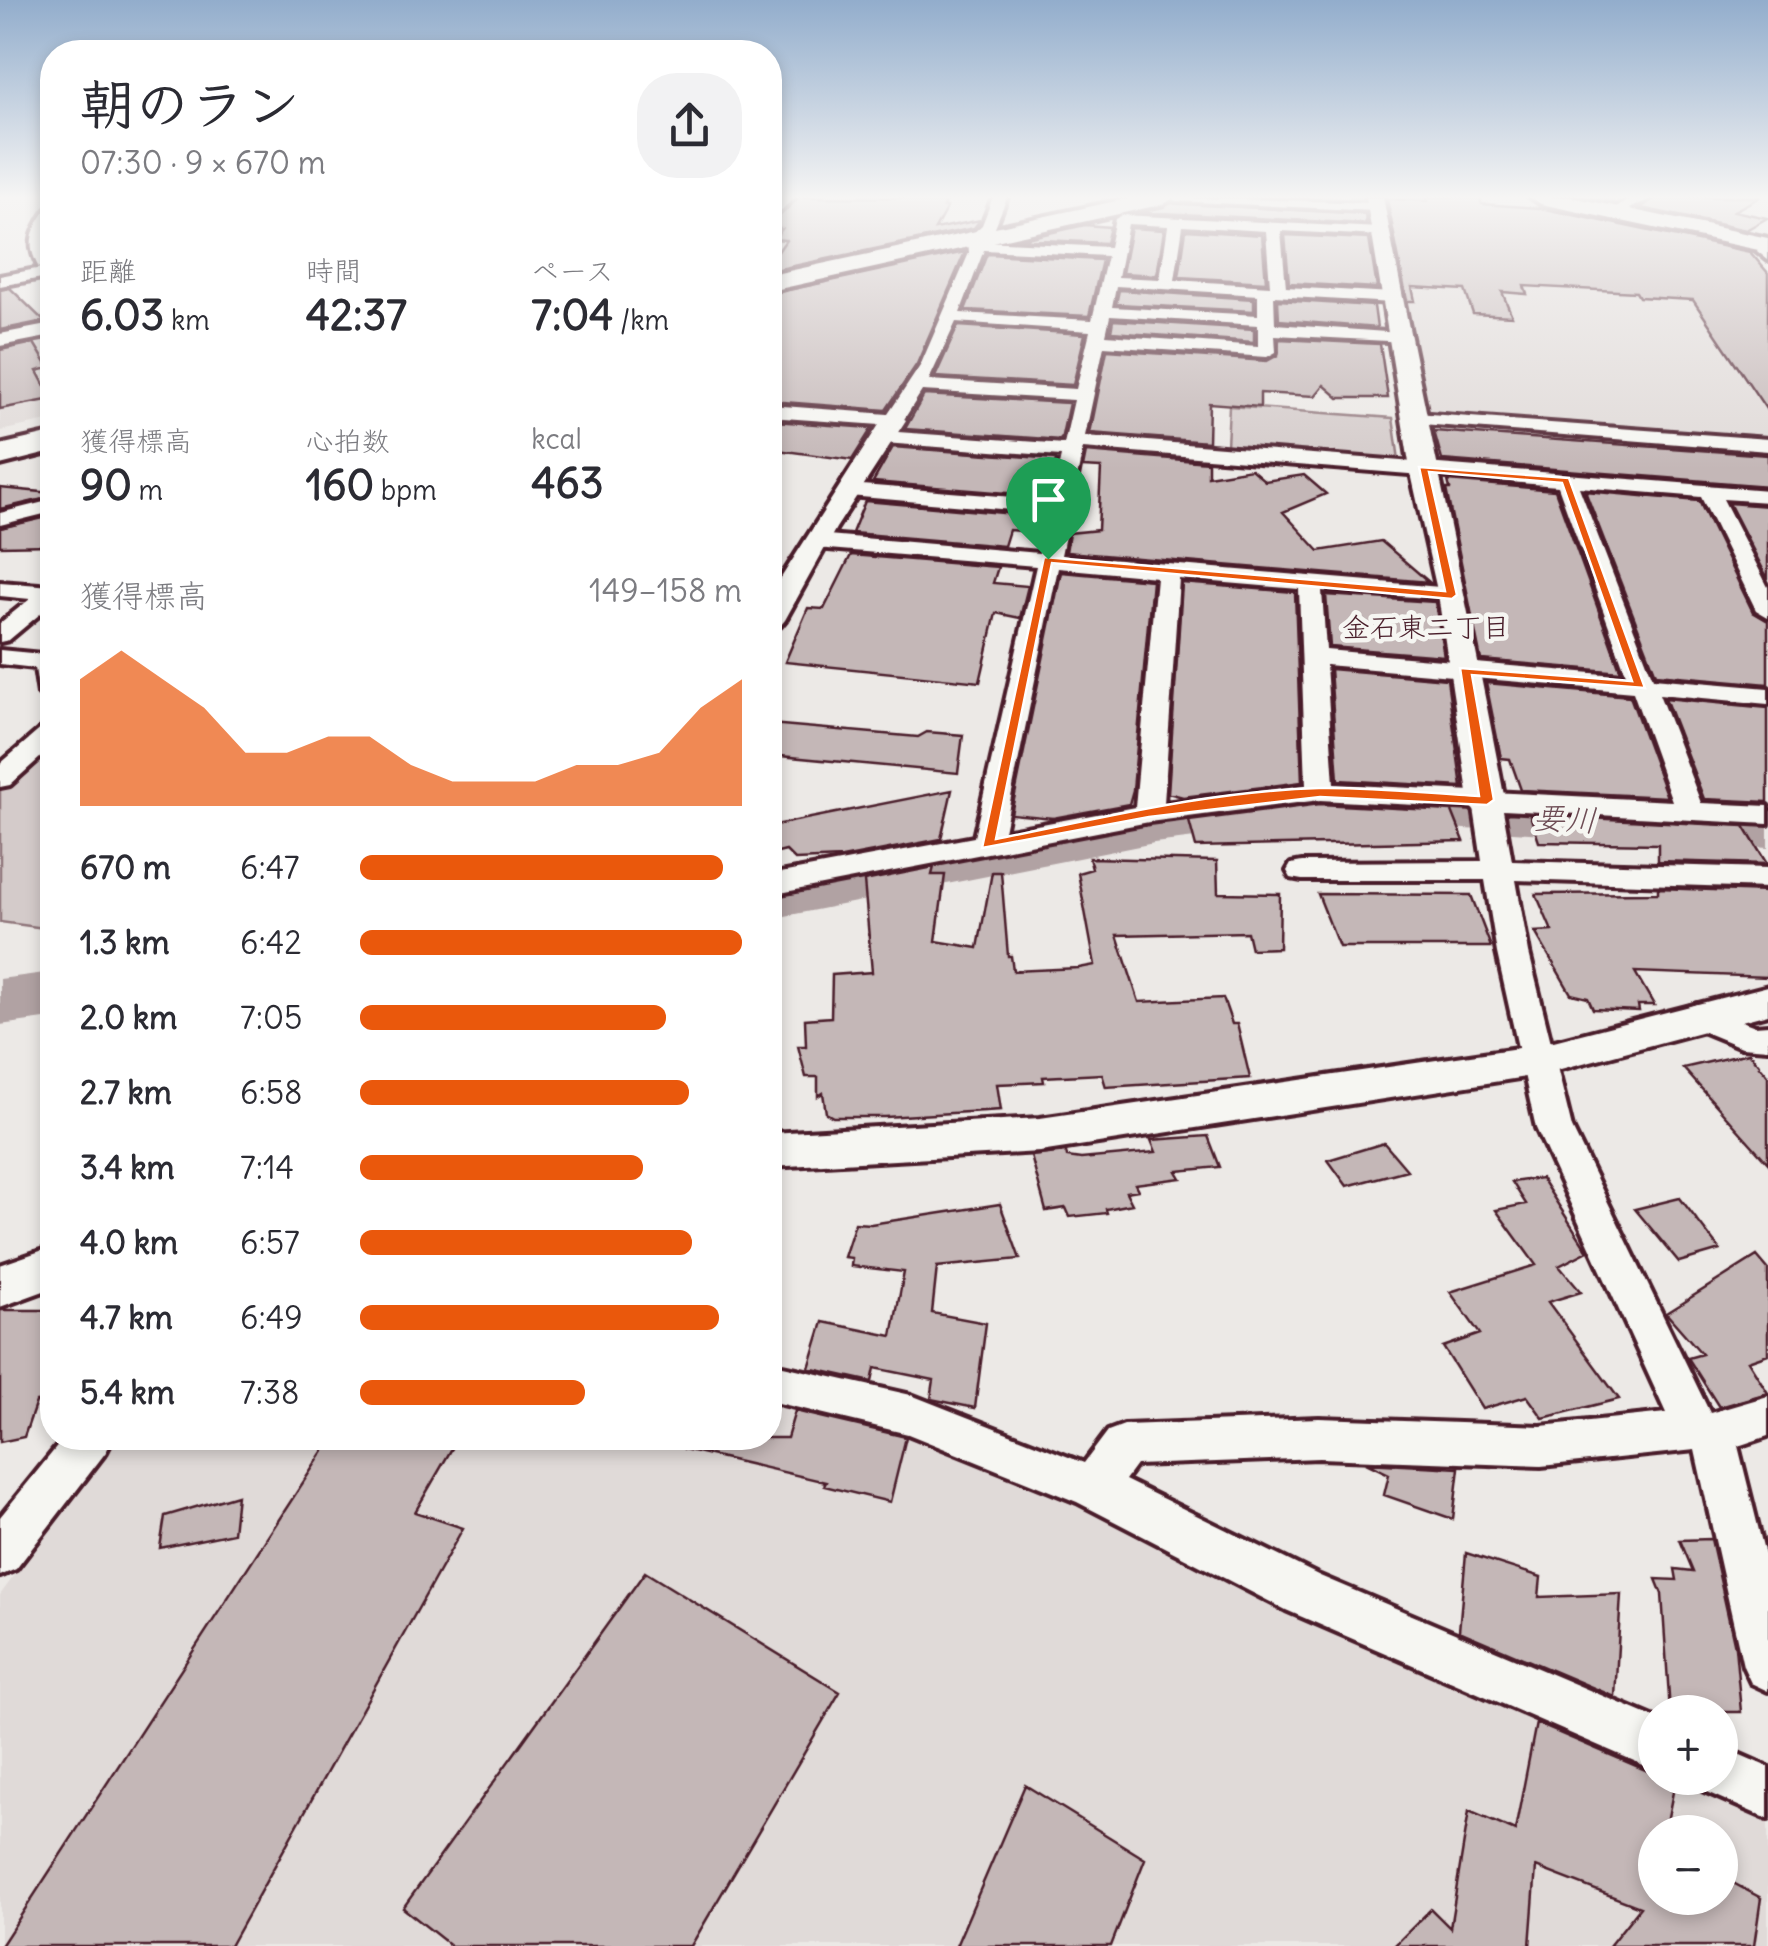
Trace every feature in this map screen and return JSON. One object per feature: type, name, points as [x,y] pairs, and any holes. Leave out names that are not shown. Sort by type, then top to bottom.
[{"type":"main road","points":[[0,441],[40,433]]},
{"type":"main road","points":[[0,454],[40,446]]},
{"type":"street","points":[[782,595],[917,385],[962,288]]},
{"type":"street","points":[[987,845],[1108,288]]},
{"type":"street","points":[[1224,288],[1392,298]]},
{"type":"street","points":[[1099,326],[1267,352],[1266,325],[1272,288]]},
{"type":"street","points":[[1390,288],[1423,469],[1452,595],[1498,870],[1554,1128],[1704,1432],[1768,1666]]},
{"type":"street","points":[[950,316],[1099,326],[1266,325],[1400,338]]},
{"type":"street","points":[[0,340],[40,332]]},
{"type":"street","points":[[917,385],[1084,395]]},
{"type":"street","points":[[782,413],[1072,446],[1768,496]]},
{"type":"street","points":[[1416,419],[1768,445]]},
{"type":"street","points":[[1566,480],[1690,813]]},
{"type":"street","points":[[849,490],[1058,507]]},
{"type":"street","points":[[1709,491],[1768,610]]},
{"type":"street","points":[[0,519],[40,509]]},
{"type":"street","points":[[816,541],[1452,595]]},
{"type":"street","points":[[1149,813],[1168,570]]},
{"type":"street","points":[[1310,583],[1320,792]]},
{"type":"street","points":[[0,589],[40,593]]},
{"type":"street","points":[[0,635],[40,603]]},
{"type":"street","points":[[1314,656],[1768,696]]},
{"type":"street","points":[[0,657],[40,660]]},
{"type":"street","points":[[0,779],[40,744]]},
{"type":"street","points":[[782,883],[1149,813],[1320,792],[1488,808],[1768,815]]},
{"type":"street","points":[[1302,871],[1498,870],[1768,878]]},
{"type":"street","points":[[782,1149],[1040,1135],[1538,1060],[1768,1000]]},
{"type":"street","points":[[1697,1016],[1753,1038],[1768,1036]]},
{"type":"street","points":[[0,1286],[40,1272]]},
{"type":"street","points":[[782,1385],[911,1416],[1093,1487],[1304,1593],[1638,1737]]},
{"type":"street","points":[[1093,1487],[1124,1445],[1319,1438],[1542,1446],[1704,1432],[1768,1416]]},
{"type":"street","points":[[0,1554],[82,1450]]},
{"type":"street","points":[[1738,1780],[1768,1793]]},
{"type":"shaded area","points":[[1403,288],[1768,288],[1768,442],[1430,416]]},
{"type":"shaded area","points":[[40,336],[40,423],[0,431],[0,344]]},
{"type":"shaded area","points":[[1229,406],[1393,418],[1399,460],[1227,446]]},
{"type":"shaded area","points":[[30,761],[40,761],[40,927],[0,922],[0,789]]},
{"type":"shaded area","points":[[782,1395],[902,1424],[1081,1495],[1176,1550],[1536,1722],[1638,1763],[1638,1795],[1714,1795],[1768,1817],[1768,1946],[0,1946],[0,1595],[107,1450],[782,1450]]},
{"type":"building","points":[[10,288],[40,317],[40,322],[0,330],[0,290]]},
{"type":"building","points":[[799,288],[950,288],[917,364],[886,410],[782,402],[782,291]]},
{"type":"building","points":[[974,288],[1096,288],[1089,316],[965,310]]},
{"type":"building","points":[[1404,288],[1412,288],[1415,301],[1407,301]]},
{"type":"building","points":[[1426,288],[1525,288],[1527,294],[1502,292],[1512,316],[1473,314],[1465,290]]},
{"type":"building","points":[[1558,288],[1768,288],[1768,412],[1693,300],[1639,297],[1636,292]]},
{"type":"building","points":[[1119,290],[1254,299],[1254,311],[1116,304]]},
{"type":"building","points":[[1278,300],[1374,306],[1377,328],[1279,320]]},
{"type":"building","points":[[1113,320],[1254,329],[1254,342],[1111,332]]},
{"type":"building","points":[[958,326],[1085,334],[1073,385],[935,377]]},
{"type":"building","points":[[1279,339],[1380,344],[1388,398],[1339,398],[1324,385],[1315,396],[1260,393],[1260,407],[1209,403],[1208,442],[1090,433],[1107,350],[1267,361],[1278,355]]},
{"type":"building","points":[[34,343],[40,353],[40,401],[0,409],[0,350]]},
{"type":"building","points":[[924,395],[1069,403],[1061,440],[905,429]]},
{"type":"building","points":[[782,422],[872,428],[852,460],[782,451]]},
{"type":"building","points":[[1434,431],[1768,455],[1768,486],[1442,460]]},
{"type":"building","points":[[893,447],[1056,459],[1055,466],[1049,465],[1043,496],[873,482]]},
{"type":"building","points":[[1086,452],[1208,462],[1208,476],[1251,469],[1265,481],[1304,475],[1326,494],[1283,512],[1319,551],[1381,541],[1429,582],[1066,552],[1069,533],[1098,530],[1101,468],[1083,467]]},
{"type":"building","points":[[1448,481],[1555,490],[1621,672],[1481,660],[1446,489],[1450,489]]},
{"type":"building","points":[[0,488],[40,492],[40,500],[0,509]]},
{"type":"building","points":[[1585,491],[1699,501],[1753,612],[1768,621],[1768,684],[1656,674]]},
{"type":"building","points":[[865,501],[1038,516],[1035,532],[1009,530],[1004,546],[852,533]]},
{"type":"building","points":[[1729,503],[1768,506],[1768,579]]},
{"type":"building","points":[[40,519],[40,545],[0,546],[0,528]]},
{"type":"building","points":[[851,555],[998,567],[993,583],[1028,586],[1020,618],[996,613],[980,682],[785,662],[808,608],[824,609]]},
{"type":"building","points":[[1061,572],[1152,580],[1133,790],[1129,804],[1053,818],[1011,814]]},
{"type":"building","points":[[1182,583],[1295,592],[1302,782],[1183,797],[1168,793]]},
{"type":"building","points":[[1326,595],[1435,602],[1444,656],[1330,647]]},
{"type":"building","points":[[1330,669],[1447,679],[1462,787],[1338,780]]},
{"type":"building","points":[[1486,683],[1630,696],[1667,797],[1521,790],[1510,759],[1501,758]]},
{"type":"building","points":[[1665,698],[1768,708],[1768,802],[1704,799]]},
{"type":"building","points":[[782,725],[918,737],[927,732],[963,735],[958,773],[782,756]]},
{"type":"building","points":[[952,790],[941,839],[842,858],[795,860],[782,852],[782,824]]},
{"type":"building","points":[[1320,804],[1452,811],[1464,841],[1196,847],[1189,821]]},
{"type":"building","points":[[1530,815],[1744,826],[1767,864],[1658,861],[1658,844],[1539,842]]},
{"type":"building","points":[[1089,858],[1217,861],[1218,893],[1280,894],[1279,948],[1251,949],[1247,932],[1117,935],[1139,1002],[1223,998],[1232,1024],[1237,1024],[1250,1078],[1106,1087],[1102,1074],[1043,1077],[1044,1082],[997,1084],[1001,1110],[885,1117],[833,1117],[826,1113],[823,1093],[818,1096],[818,1077],[806,1077],[798,1046],[806,1046],[805,1019],[831,1017],[832,975],[872,972],[864,881],[934,867],[932,875],[945,875],[936,941],[978,948],[992,872],[1001,872],[1008,956],[1013,971],[1079,968],[1095,965],[1078,873],[1092,869]]},
{"type":"building","points":[[1658,888],[1768,892],[1768,977],[1635,972],[1654,1005],[1638,1005],[1639,1011],[1593,1009],[1588,998],[1571,994],[1535,932],[1552,931],[1536,894],[1658,893]]},
{"type":"building","points":[[1318,894],[1471,895],[1491,947],[1339,947]]},
{"type":"building","points":[[1749,1053],[1768,1076],[1768,1163],[1683,1068]]},
{"type":"building","points":[[1208,1136],[1220,1167],[1177,1171],[1181,1178],[1135,1184],[1138,1190],[1126,1192],[1132,1204],[1106,1209],[1107,1213],[1070,1217],[1066,1208],[1046,1211],[1031,1156],[1066,1152],[1067,1157],[1081,1159],[1156,1152],[1151,1140]]},
{"type":"building","points":[[1384,1143],[1407,1170],[1347,1186],[1328,1160]]},
{"type":"building","points":[[1541,1178],[1588,1251],[1559,1266],[1581,1292],[1548,1302],[1619,1399],[1543,1418],[1527,1396],[1482,1409],[1443,1347],[1480,1334],[1450,1292],[1536,1265],[1496,1210],[1526,1204],[1512,1182]]},
{"type":"building","points":[[1680,1198],[1720,1250],[1679,1262],[1635,1209]]},
{"type":"building","points":[[1000,1204],[1020,1259],[937,1267],[932,1313],[986,1323],[975,1408],[931,1399],[934,1380],[875,1368],[872,1382],[809,1368],[823,1322],[892,1336],[904,1272],[851,1266],[852,1258],[844,1257],[855,1223],[871,1224]]},
{"type":"building","points":[[1757,1256],[1768,1269],[1768,1354],[1748,1361],[1768,1393],[1719,1407],[1688,1358],[1702,1354],[1666,1313]]},
{"type":"building","points":[[0,1310],[40,1310],[40,1402],[36,1402],[24,1437],[0,1442]]},
{"type":"building","points":[[795,1411],[906,1437],[890,1502],[824,1486],[826,1482],[688,1450],[782,1450],[782,1438],[787,1438]]},
{"type":"building","points":[[324,1450],[451,1450],[415,1512],[463,1528],[230,1946],[1,1946]]},
{"type":"building","points":[[1366,1463],[1459,1468],[1453,1519],[1384,1495],[1389,1474]]},
{"type":"building","points":[[237,1495],[233,1533],[160,1548],[165,1516]]},
{"type":"building","points":[[1711,1539],[1735,1647],[1741,1712],[1738,1695],[1669,1695],[1662,1594],[1656,1579],[1677,1580],[1675,1569],[1693,1571],[1680,1540]]},
{"type":"building","points":[[1466,1553],[1541,1577],[1539,1597],[1621,1594],[1615,1697],[1459,1631]]},
{"type":"building","points":[[645,1572],[840,1692],[691,1946],[451,1946],[403,1908]]},
{"type":"building","points":[[1536,1723],[1638,1767],[1638,1795],[1672,1795],[1668,1815],[1638,1815],[1638,1906],[1536,1867],[1530,1946],[1394,1946],[1431,1909],[1450,1928],[1469,1811],[1515,1831]]},
{"type":"building","points":[[1025,1785],[1145,1859],[1111,1946],[956,1946]]},
{"type":"building","points":[[1738,1886],[1761,1898],[1754,1946],[1609,1946],[1638,1910],[1638,1915],[1738,1915]]},
{"type":"waterway","name":"要川","points":[[782,897],[1154,825],[1335,804],[1768,830]]},
{"type":"waterway","name":"要川","points":[[0,1002],[40,997]]},
{"type":"district","name":"金石東二丁目","points":[[1426,627]]},
{"type":"route","points":[[1423,469],[1566,480],[1640,686],[1464,670],[1487,800],[1320,792],[1149,813],[987,845],[1048,559],[1452,595],[1423,469]]}]
